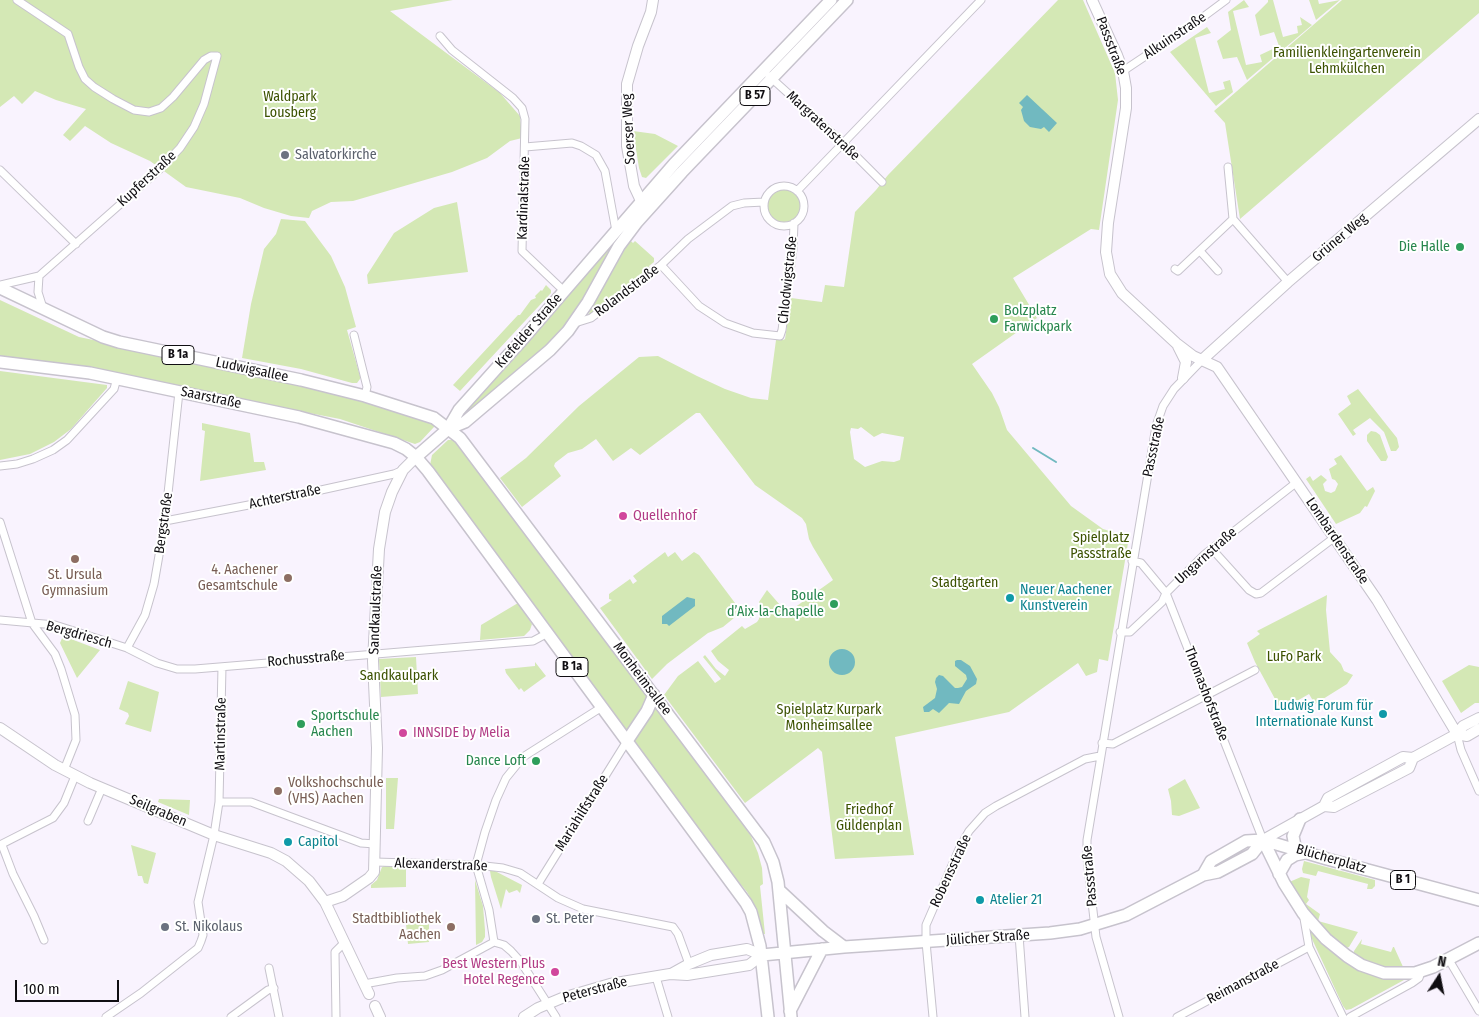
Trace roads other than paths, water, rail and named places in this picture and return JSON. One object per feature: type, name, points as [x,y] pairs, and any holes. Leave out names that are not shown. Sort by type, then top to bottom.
[{"type":"main road","name":"Krefelder Straße","points":[[575,323],[619,246],[637,222],[831,0]]},
{"type":"main road","name":"Krefelder Straße","points":[[416,457],[448,429],[459,410],[641,201],[767,75],[847,0]]},
{"type":"main road","name":"Ludwigsallee","points":[[0,287],[88,332],[119,342],[301,380],[365,396],[430,416],[448,429]]},
{"type":"main road","name":"Rolandstraße","points":[[448,429],[465,422],[550,350],[575,323]]},
{"type":"main road","name":"Saarstraße","points":[[0,362],[117,378],[298,416],[399,445],[416,457]]},
{"type":"main road","name":"Monheimsallee","points":[[448,429],[460,438],[759,835],[773,862],[780,891],[785,952]]},
{"type":"main road","name":"B 1a","points":[[416,457],[428,470],[746,903],[751,912],[762,955]]},
{"type":"main road","points":[[627,741],[647,711],[654,695]]},
{"type":"main road","points":[[1300,819],[1293,836],[1296,846],[1304,852]]},
{"type":"main road","points":[[1264,840],[1280,874],[1303,913],[1326,939],[1347,956],[1372,970],[1403,974],[1422,972],[1479,942]]},
{"type":"main road","name":"Blücherplatz","points":[[1264,840],[1479,900]]},
{"type":"main road","name":"Jülicher Straße","points":[[762,955],[1073,930],[1126,915],[1203,875],[1218,872],[1252,854],[1264,840]]},
{"type":"main road","points":[[1280,874],[1287,860],[1304,852]]},
{"type":"main road","points":[[780,891],[822,930],[844,947]]},
{"type":"main road","points":[[791,1014],[822,949]]},
{"type":"main road","name":"B 1a","points":[[785,952],[791,1014]]},
{"type":"main road","points":[[762,955],[768,1017]]},
{"type":"street","name":"Kupferstraße","points":[[0,287],[39,276],[159,170],[180,148],[194,127],[204,104],[217,56],[211,56],[204,60],[173,97],[161,108],[149,112],[134,110],[94,87],[85,79],[68,34],[17,0]]},
{"type":"street","name":"Soerser Weg","points":[[641,201],[634,186],[627,146],[627,84],[638,46],[651,12],[653,0]]},
{"type":"street","points":[[797,191],[981,0]]},
{"type":"street","name":"Passstraße","points":[[1092,0],[1123,71],[1126,88],[1126,108],[1108,223],[1107,263],[1110,274],[1122,294],[1185,351],[1203,360],[1174,389],[1163,406],[1156,426],[1120,632],[1086,848],[1094,925],[1119,1017]]},
{"type":"street","name":"Alkuinstraße","points":[[1123,71],[1226,0]]},
{"type":"street","name":"Kardinalstraße","points":[[440,36],[452,50],[513,98],[522,108],[525,119],[522,251],[564,291]]},
{"type":"street","name":"Margratenstraße","points":[[767,75],[844,143],[882,182]]},
{"type":"street","name":"Grüner Weg","points":[[1203,360],[1288,282],[1479,119]]},
{"type":"street","points":[[525,147],[572,143],[596,154],[604,171],[616,231]]},
{"type":"street","points":[[1228,167],[1233,219],[1288,282]]},
{"type":"street","points":[[0,170],[76,244]]},
{"type":"street","points":[[786,186],[797,191],[803,200],[803,210],[798,220],[794,223],[781,225],[775,223],[766,215],[764,202],[774,188],[786,186]]},
{"type":"street","name":"Krefelder Straße","points":[[637,222],[641,201]]},
{"type":"street","name":"Rolandstraße","points":[[575,323],[591,318],[661,265],[688,239],[732,206],[764,202]]},
{"type":"street","points":[[1175,268],[1178,271],[1233,219]]},
{"type":"street","name":"Chlodwigstraße","points":[[661,265],[699,306],[726,322],[753,333],[780,336],[794,249],[794,223]]},
{"type":"street","points":[[1200,250],[1218,271]]},
{"type":"street","points":[[39,276],[38,292],[45,310]]},
{"type":"street","points":[[354,335],[367,387],[365,396]]},
{"type":"street","points":[[1176,343],[1186,362],[1183,378]]},
{"type":"street","name":"Lombardenstraße","points":[[1203,360],[1217,367],[1335,537],[1388,618],[1458,734]]},
{"type":"street","points":[[0,466],[17,464],[54,450],[67,440],[114,389],[117,378]]},
{"type":"street","name":"Bergstraße","points":[[127,648],[145,615],[151,599],[165,521],[179,392]]},
{"type":"street","name":"Sandkaulstraße","points":[[375,862],[378,748],[374,654],[380,535],[392,492],[403,470],[416,457]]},
{"type":"street","name":"Achterstraße","points":[[165,521],[280,499],[394,474],[403,470]]},
{"type":"street","name":"Ungarnstraße","points":[[1120,632],[1130,632],[1162,602],[1166,593],[1212,548],[1297,482]]},
{"type":"street","points":[[0,522],[32,623]]},
{"type":"street","points":[[1212,548],[1252,593],[1261,594],[1335,537]]},
{"type":"street","name":"Thomashofstraße","points":[[1132,561],[1141,564],[1166,593],[1264,840]]},
{"type":"street","name":"Bergdriesch","points":[[0,620],[55,625],[127,648]]},
{"type":"street","name":"Bergdriesch","points":[[32,623],[55,654],[75,715],[76,740],[64,770]]},
{"type":"street","name":"Rochusstraße","points":[[127,648],[177,669],[195,669],[533,641],[548,633]]},
{"type":"street","name":"Martinstraße","points":[[219,802],[222,667]]},
{"type":"street","points":[[1102,743],[1114,744],[1255,670]]},
{"type":"street","points":[[494,942],[489,910],[476,865],[496,800],[506,778],[523,757],[602,707]]},
{"type":"street","name":"Jülicher Straße","points":[[1264,840],[1324,806],[1328,798],[1403,757],[1413,758],[1458,734],[1462,726],[1479,718]]},
{"type":"street","name":"Seilgraben","points":[[0,728],[75,776],[214,835],[271,853],[286,861],[304,875],[325,902],[369,994]]},
{"type":"street","name":"Jülicher Straße","points":[[1458,734],[1467,736],[1479,729]]},
{"type":"street","points":[[1458,734],[1461,750],[1479,792]]},
{"type":"street","name":"Mariahilfstraße","points":[[538,884],[627,741]]},
{"type":"street","name":"Robensstraße","points":[[933,1017],[926,925],[960,847],[985,813],[1085,759],[1100,756]]},
{"type":"street","points":[[44,940],[1,845],[53,818],[64,804],[75,776]]},
{"type":"street","points":[[88,821],[102,788]]},
{"type":"street","points":[[107,1017],[198,948],[203,935],[198,902],[214,835],[219,802],[251,802],[361,843],[375,844]]},
{"type":"street","name":"Alexanderstraße","points":[[325,902],[343,896],[369,878],[374,872],[375,862],[476,865],[511,870],[520,873],[558,898],[583,909],[673,927],[678,934],[689,964]]},
{"type":"street","points":[[1303,913],[1309,947],[1343,1017]]},
{"type":"street","points":[[1019,935],[1025,1017]]},
{"type":"street","points":[[364,984],[397,978],[425,976],[442,970],[494,942],[504,945],[516,956],[556,1017]]},
{"type":"street","points":[[336,1017],[335,952],[344,943]]},
{"type":"street","name":"Reimanstraße","points":[[1176,1017],[1309,947]]},
{"type":"street","name":"Peterstraße","points":[[670,974],[711,955],[746,949],[762,955]]},
{"type":"street","name":"Peterstraße","points":[[524,1017],[562,998],[610,984],[670,974],[687,975],[749,965],[762,955]]},
{"type":"street","points":[[1448,960],[1479,1011]]},
{"type":"street","points":[[269,968],[279,1017]]},
{"type":"street","points":[[1350,1017],[1412,983],[1419,978],[1422,972]]},
{"type":"street","points":[[656,977],[668,1017]]},
{"type":"street","points":[[231,1017],[268,990],[274,988]]},
{"type":"street","points":[[375,1006],[380,1017]]},
{"type":"water","points":[[1027,95],[1057,123],[1049,132],[1044,127],[1041,129],[1030,127],[1024,121],[1021,110],[1023,107],[1019,103]]},
{"type":"water","points":[[687,597],[695,599],[695,606],[669,626],[662,624],[662,616]]},
{"type":"water","points":[[842,649],[851,653],[855,662],[851,671],[842,675],[833,671],[829,662],[833,653]]},
{"type":"water","points":[[961,660],[970,666],[977,679],[976,684],[966,691],[959,704],[949,703],[939,713],[933,709],[929,712],[924,712],[923,707],[935,698],[937,689],[935,682],[939,675],[943,676],[955,688],[962,687],[967,679],[966,675],[955,666],[955,661]]},
{"type":"waterway","points":[[1033,448],[1056,462]]},
{"type":"place","name":"Salvatorkirche","points":[[285,155]]},
{"type":"place","name":"Die Halle","points":[[1460,247]]},
{"type":"place","name":"Bolzplatz Farwickpark","points":[[994,319]]},
{"type":"place","name":"Quellenhof","points":[[623,516]]},
{"type":"place","name":"St. Ursula Gymnasium","points":[[75,559]]},
{"type":"place","name":"4. Aachener Gesamtschule","points":[[288,578]]},
{"type":"place","name":"Neuer Aachener Kunstverein","points":[[1010,598]]},
{"type":"place","name":"Boule d’Aix-la-Chapelle","points":[[834,604]]},
{"type":"place","name":"Ludwig Forum für Internationale Kunst","points":[[1383,714]]},
{"type":"place","name":"Sportschule Aachen","points":[[301,724]]},
{"type":"place","name":"INNSIDE by Melia","points":[[403,733]]},
{"type":"place","name":"Dance Loft","points":[[536,761]]},
{"type":"place","name":"Volkshochschule (VHS) Aachen","points":[[278,791]]},
{"type":"place","name":"Capitol","points":[[288,842]]},
{"type":"place","name":"Atelier 21","points":[[980,900]]},
{"type":"place","name":"St. Peter","points":[[536,919]]},
{"type":"place","name":"St. Nikolaus","points":[[165,927]]},
{"type":"place","name":"Stadtbibliothek Aachen","points":[[451,927]]},
{"type":"place","name":"Best Western Plus Hotel Regence","points":[[555,972]]},
{"type":"park label","name":"Familienkleingartenverein Lehmkülchen","points":[[1347,62]]},
{"type":"park label","name":"Waldpark Lousberg","points":[[290,105]]},
{"type":"park label","name":"Spielplatz Passstraße","points":[[1101,546]]},
{"type":"park label","name":"Stadtgarten","points":[[965,583]]},
{"type":"park label","name":"LuFo Park","points":[[1294,657]]},
{"type":"park label","name":"Sandkaulpark","points":[[399,676]]},
{"type":"park label","name":"Spielplatz Kurpark Monheimsallee","points":[[829,718]]},
{"type":"park label","name":"Friedhof Güldenplan","points":[[869,818]]}]
